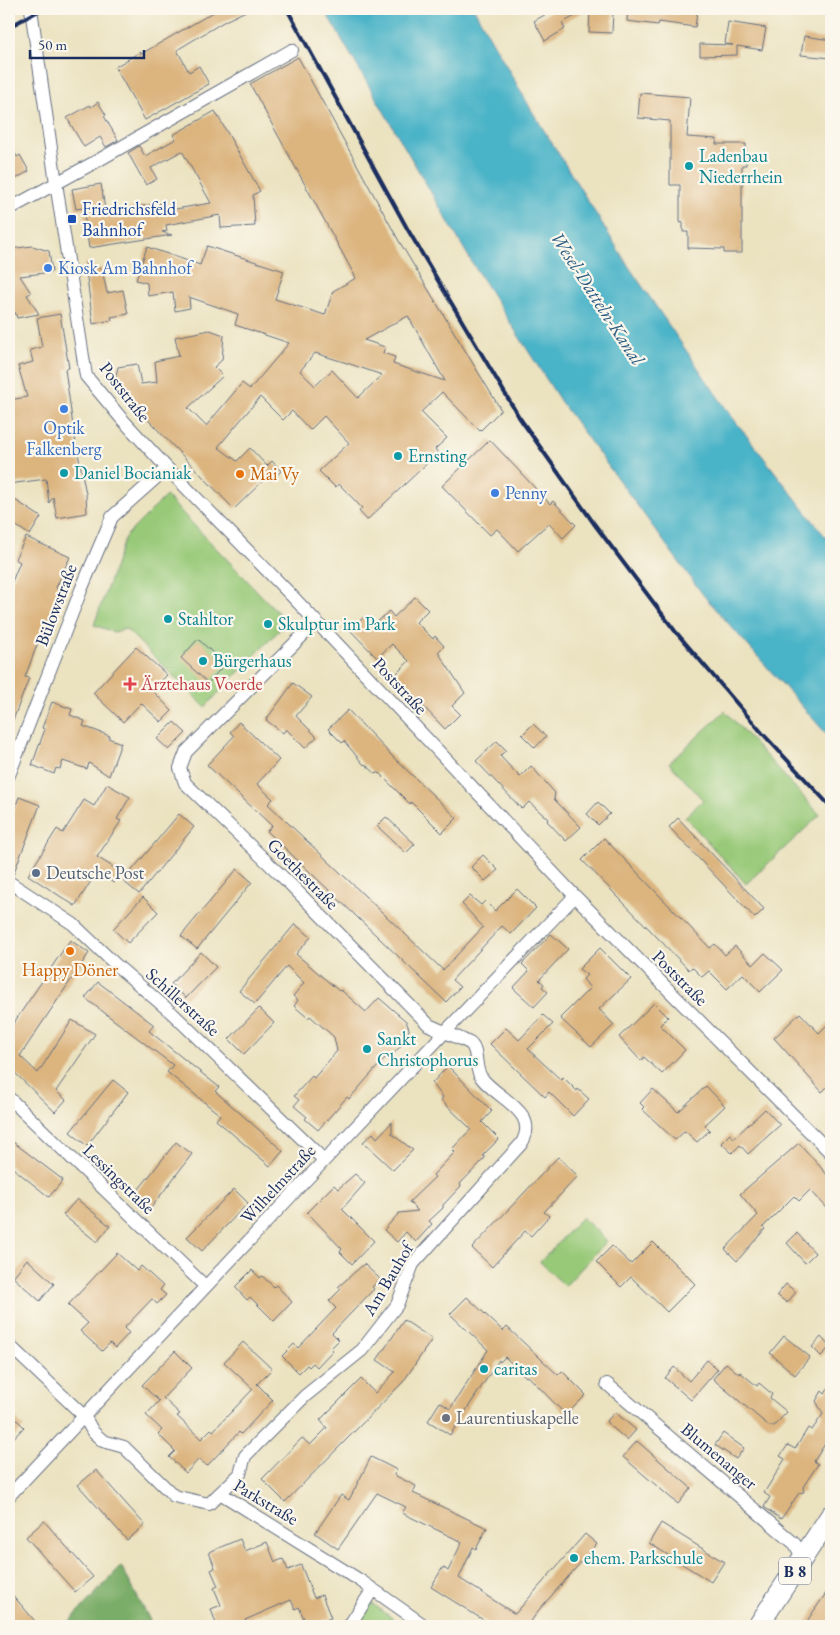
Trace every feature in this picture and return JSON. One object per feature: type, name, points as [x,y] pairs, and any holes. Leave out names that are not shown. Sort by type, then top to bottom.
[{"type":"main road","name":"B 8","points":[[758,1626],[831,1515]]},
{"type":"street","name":"Poststraße","points":[[31,9],[86,376],[167,468],[316,622],[575,896],[831,1153]]},
{"type":"street","points":[[9,209],[292,50]]},
{"type":"street","name":"Bülowstraße","points":[[9,775],[81,590],[112,517],[167,468]]},
{"type":"street","name":"Goethestraße","points":[[316,622],[186,752],[180,768],[185,783],[429,1025],[470,1043],[474,1050],[481,1077],[520,1112],[526,1124],[527,1136],[521,1144]]},
{"type":"street","name":"Schillerstraße","points":[[9,882],[73,924],[116,965],[174,1014],[324,1160]]},
{"type":"street","name":"Wilhelmstraße","points":[[9,1496],[205,1286],[575,896]]},
{"type":"street","name":"Lessingstraße","points":[[9,1098],[205,1286]]},
{"type":"street","name":"Am Bauhof","points":[[220,1493],[240,1474],[244,1456],[305,1396],[362,1350],[397,1305],[413,1264],[521,1144]]},
{"type":"street","name":"Parkstraße","points":[[9,1345],[84,1416],[93,1432],[103,1441],[124,1447],[174,1496],[209,1504],[220,1493],[373,1589],[425,1626]]},
{"type":"street","name":"Blumenanger","points":[[608,1384],[795,1544],[802,1559]]},
{"type":"street","points":[[349,1626],[373,1589]]},
{"type":"green space","points":[[166,496],[287,622],[205,707],[126,629],[114,632],[94,625],[125,537]]},
{"type":"green space","points":[[725,711],[820,815],[746,884],[685,817],[703,800],[669,763]]},
{"type":"green space","points":[[582,1217],[607,1241],[565,1286],[540,1262]]},
{"type":"green space","points":[[121,1566],[153,1626],[70,1626],[67,1624]]},
{"type":"green space","points":[[369,1601],[403,1626],[352,1626]]},
{"type":"water","name":"Wesel-Datteln-Kanal","points":[[324,9],[474,9],[532,111],[629,267],[729,413],[831,544],[831,739],[704,596],[561,402],[477,271]]},
{"type":"building","points":[[219,9],[250,9],[225,21],[177,50],[189,72],[199,66],[209,84],[145,120],[115,67]]},
{"type":"building","points":[[555,9],[588,9],[562,23],[565,29],[545,41],[534,21]]},
{"type":"building","points":[[628,9],[673,9],[697,12],[695,27],[659,22],[658,25],[627,21]]},
{"type":"building","points":[[590,10],[613,11],[612,33],[589,32]]},
{"type":"building","points":[[728,22],[766,28],[762,50],[737,46],[737,55],[700,56],[700,44],[733,45],[725,44]]},
{"type":"building","points":[[804,36],[831,40],[831,58],[801,55]]},
{"type":"building","points":[[298,57],[399,241],[501,410],[480,431],[442,392],[421,412],[447,438],[435,449],[438,453],[367,520],[359,511],[362,508],[339,484],[335,487],[319,471],[349,443],[324,416],[310,430],[292,411],[283,420],[260,397],[218,447],[237,461],[250,448],[267,466],[272,461],[281,471],[271,481],[267,477],[234,509],[123,394],[125,393],[115,379],[118,367],[137,364],[141,384],[157,382],[155,361],[179,356],[175,337],[210,330],[224,335],[222,360],[214,367],[223,376],[188,408],[206,426],[242,383],[250,389],[289,343],[235,325],[238,314],[189,297],[190,308],[175,311],[173,292],[148,296],[147,283],[136,280],[147,247],[200,265],[207,246],[284,271],[275,299],[325,315],[333,291],[356,278],[250,84]],"holes":[[[408,316],[445,381],[393,364],[395,357],[383,353],[385,347],[364,340]],[[315,353],[350,364],[382,375],[358,398],[332,370],[315,386],[300,371]]]},
{"type":"building","points":[[640,93],[690,97],[687,137],[717,139],[716,144],[746,144],[746,165],[742,165],[742,253],[724,253],[724,249],[688,248],[688,232],[683,232],[683,222],[680,223],[680,185],[670,185],[670,121],[638,118]]},
{"type":"building","points":[[98,102],[118,140],[106,147],[100,137],[84,147],[67,118]]},
{"type":"building","points":[[215,111],[260,191],[253,195],[255,226],[221,228],[220,215],[166,225],[167,231],[162,232],[172,235],[89,248],[83,208],[76,209],[72,189],[101,184],[105,209],[98,213],[163,203],[164,211],[211,203],[182,151],[151,168],[157,179],[146,185],[128,153],[139,146],[145,156],[176,139],[173,135]]},
{"type":"building","points":[[9,142],[17,157],[20,155],[29,171],[9,183]]},
{"type":"building","points":[[32,246],[49,251],[52,272],[20,276],[31,293],[27,295],[39,314],[17,318],[15,312],[9,314],[9,249]]},
{"type":"building","points":[[85,263],[102,269],[107,293],[123,290],[128,314],[111,317],[112,320],[93,324]]},
{"type":"building","points":[[60,314],[69,368],[65,369],[74,433],[86,494],[87,513],[57,518],[53,497],[49,503],[46,479],[9,484],[9,400],[27,397],[18,366],[33,362],[30,350],[42,347],[37,318]]},
{"type":"building","name":"Penny","points":[[490,440],[550,504],[553,501],[576,525],[563,538],[549,523],[518,551],[497,529],[490,535],[442,486]]},
{"type":"building","points":[[9,496],[41,517],[30,535],[9,521]]},
{"type":"building","points":[[26,537],[70,557],[56,588],[63,591],[50,623],[46,621],[25,677],[29,678],[10,728],[9,589],[20,562],[15,559]]},
{"type":"building","points":[[415,597],[428,610],[416,622],[433,639],[435,636],[444,646],[438,652],[465,693],[452,706],[460,714],[445,729],[394,676],[409,661],[392,644],[377,658],[350,630],[365,616],[374,625],[389,611],[394,617]]},
{"type":"building","name":"Bürgerhaus","points":[[198,639],[225,664],[208,683],[181,658]]},
{"type":"building","name":"Ärztehaus Voerde","points":[[136,647],[167,675],[152,690],[172,711],[161,722],[141,703],[123,722],[93,693]]},
{"type":"building","points":[[293,683],[312,697],[296,716],[317,737],[305,748],[286,729],[283,733],[266,720]]},
{"type":"building","points":[[52,702],[72,709],[70,715],[85,721],[83,726],[110,736],[108,738],[121,743],[109,776],[89,763],[87,769],[63,761],[60,769],[56,768],[54,774],[32,765],[45,729],[42,728]]},
{"type":"building","points":[[348,710],[393,757],[457,818],[442,833],[378,772],[376,774],[364,765],[344,741],[342,743],[328,729]]},
{"type":"building","points":[[174,722],[186,733],[169,750],[157,739]]},
{"type":"building","points":[[239,722],[279,760],[257,784],[273,799],[268,804],[443,970],[483,927],[462,904],[470,896],[481,905],[485,901],[495,911],[517,889],[536,908],[511,934],[502,926],[452,980],[460,987],[446,1002],[267,831],[272,826],[207,765],[234,736],[230,732]]},
{"type":"building","points":[[533,724],[546,736],[535,748],[522,735]]},
{"type":"building","points":[[497,741],[506,750],[500,756],[520,777],[531,766],[555,793],[554,799],[581,827],[566,841],[547,821],[548,819],[529,802],[522,809],[476,761]]},
{"type":"building","points":[[107,784],[130,797],[117,819],[121,821],[97,857],[121,872],[114,883],[97,872],[75,906],[28,875],[57,829],[63,833],[84,800],[94,806]]},
{"type":"building","points":[[19,797],[40,805],[13,875],[9,874],[9,825]]},
{"type":"building","points":[[598,802],[610,814],[598,825],[587,814]]},
{"type":"building","points":[[179,814],[194,827],[139,894],[123,881]]},
{"type":"building","points":[[386,817],[415,844],[406,853],[377,826]]},
{"type":"building","points":[[678,818],[764,909],[755,918],[669,827]]},
{"type":"building","points":[[604,838],[710,948],[715,944],[725,955],[735,946],[753,965],[765,953],[783,970],[760,992],[743,974],[727,989],[709,971],[702,977],[692,967],[689,970],[582,860]]},
{"type":"building","points":[[483,855],[498,870],[485,881],[471,867]]},
{"type":"building","points":[[237,869],[252,882],[197,949],[181,936]]},
{"type":"building","points":[[143,897],[158,912],[128,943],[113,929]]},
{"type":"building","name":"Sankt Christophorus","points":[[295,924],[311,937],[296,954],[366,1012],[379,998],[406,1021],[409,1029],[407,1039],[388,1060],[386,1057],[349,1099],[347,1097],[318,1130],[294,1106],[299,1100],[294,1096],[312,1076],[314,1078],[337,1051],[334,1037],[310,1016],[308,1018],[294,1006],[298,1000],[293,996],[304,983],[287,966],[255,1004],[239,991]]},
{"type":"building","points":[[551,934],[568,949],[539,980],[544,984],[542,987],[548,992],[534,1007],[513,988],[529,971],[522,964]]},
{"type":"building","points":[[70,940],[89,953],[20,1056],[38,1073],[72,1020],[95,1034],[56,1091],[66,1100],[55,1112],[11,1069],[9,1073],[9,1030]]},
{"type":"building","points":[[600,948],[631,979],[599,1009],[614,1025],[591,1047],[560,1018],[590,988],[583,979],[587,975],[579,969]]},
{"type":"building","points":[[201,952],[216,967],[186,998],[171,984]]},
{"type":"building","points":[[98,982],[154,1025],[149,1031],[219,1087],[215,1091],[283,1151],[270,1166],[216,1120],[220,1115],[167,1072],[173,1065],[85,998]]},
{"type":"building","points":[[654,1003],[668,1017],[660,1025],[685,1050],[662,1074],[644,1057],[641,1061],[619,1037]]},
{"type":"building","points":[[259,1008],[274,1023],[244,1054],[229,1039]]},
{"type":"building","points":[[800,1013],[819,1033],[831,1021],[831,1083],[822,1092],[774,1038]]},
{"type":"building","points":[[543,1015],[553,1024],[528,1049],[561,1080],[563,1077],[577,1091],[578,1089],[589,1099],[573,1116],[549,1092],[545,1097],[490,1044],[506,1028],[519,1040]]},
{"type":"building","points":[[448,1066],[492,1111],[482,1122],[499,1139],[483,1155],[485,1158],[460,1184],[461,1186],[443,1205],[443,1208],[429,1221],[432,1224],[416,1242],[406,1232],[397,1242],[384,1230],[399,1213],[418,1211],[409,1202],[435,1177],[433,1175],[455,1152],[452,1149],[471,1129],[441,1100],[443,1097],[432,1083]]},
{"type":"building","points":[[113,1080],[128,1092],[87,1146],[70,1132]]},
{"type":"building","points":[[706,1086],[725,1106],[705,1125],[710,1130],[697,1142],[685,1131],[675,1140],[642,1109],[644,1107],[640,1103],[653,1089],[678,1112]]},
{"type":"building","points":[[765,1109],[780,1125],[748,1154],[740,1145],[732,1153],[721,1143],[730,1134],[734,1138]]},
{"type":"building","points":[[392,1122],[392,1134],[413,1150],[393,1170],[363,1142],[373,1133],[377,1138]]},
{"type":"building","points":[[9,1139],[63,1180],[49,1197],[9,1165]]},
{"type":"building","points":[[176,1142],[192,1154],[151,1208],[135,1194]]},
{"type":"building","points":[[799,1143],[831,1179],[831,1212],[810,1190],[799,1201],[794,1196],[763,1227],[765,1229],[737,1261],[725,1249],[758,1215],[740,1194]]},
{"type":"building","points":[[558,1157],[578,1176],[544,1212],[549,1216],[531,1236],[525,1231],[492,1267],[472,1248]]},
{"type":"building","points":[[355,1174],[365,1183],[342,1209],[374,1241],[352,1264],[340,1252],[342,1249],[307,1212],[334,1185],[338,1189]]},
{"type":"building","points":[[234,1189],[248,1203],[202,1251],[187,1237]]},
{"type":"building","points":[[77,1199],[110,1226],[97,1242],[63,1215]]},
{"type":"building","points":[[797,1233],[815,1253],[805,1263],[787,1243]]},
{"type":"building","points":[[653,1242],[695,1284],[667,1312],[631,1277],[621,1287],[596,1262],[612,1246],[631,1264]]},
{"type":"building","points":[[117,1253],[137,1271],[141,1266],[163,1286],[160,1290],[166,1295],[157,1304],[152,1299],[124,1328],[129,1333],[115,1348],[110,1343],[102,1351],[80,1331],[88,1323],[68,1305]]},
{"type":"building","points":[[27,1259],[54,1284],[40,1301],[13,1277]]},
{"type":"building","points":[[364,1264],[380,1279],[372,1287],[374,1289],[332,1333],[339,1340],[331,1348],[333,1350],[317,1367],[313,1363],[309,1367],[307,1365],[299,1373],[282,1356],[294,1344],[298,1348],[336,1308],[329,1301],[341,1289],[338,1287]]},
{"type":"building","points":[[252,1270],[274,1287],[276,1285],[292,1302],[274,1321],[250,1297],[247,1300],[235,1287]]},
{"type":"building","points":[[786,1284],[796,1292],[787,1303],[777,1295]]},
{"type":"building","name":"caritas","points":[[467,1297],[503,1331],[507,1327],[558,1375],[562,1371],[586,1395],[566,1415],[528,1376],[526,1377],[505,1357],[500,1362],[499,1360],[450,1435],[428,1421],[440,1402],[450,1409],[488,1350],[450,1314]]},
{"type":"building","points":[[404,1320],[432,1339],[403,1382],[285,1502],[262,1479],[302,1438],[310,1445],[327,1428],[320,1420],[361,1379],[375,1393],[395,1372],[377,1360]]},
{"type":"building","points":[[784,1336],[810,1357],[795,1375],[770,1353]]},
{"type":"building","points":[[821,1337],[830,1347],[821,1356],[812,1347]]},
{"type":"building","points":[[243,1342],[272,1369],[257,1384],[273,1400],[207,1466],[199,1459],[186,1473],[169,1457],[175,1451],[158,1434],[162,1430],[146,1415],[159,1401],[142,1385],[175,1351],[192,1368],[163,1398],[180,1414],[177,1416],[201,1439],[211,1429],[213,1431],[253,1389],[224,1362]]},
{"type":"building","points":[[707,1360],[718,1369],[691,1400],[665,1378],[674,1367],[689,1381]]},
{"type":"building","points":[[726,1363],[757,1386],[759,1383],[772,1394],[770,1398],[787,1412],[774,1426],[769,1426],[713,1379]]},
{"type":"building","points":[[831,1384],[831,1435],[814,1461],[818,1464],[803,1487],[804,1492],[799,1493],[781,1519],[764,1507],[770,1497],[764,1493],[785,1459],[780,1456],[788,1445],[795,1449],[808,1428],[812,1430],[823,1414],[816,1401],[822,1391],[825,1394]]},
{"type":"building","points":[[9,1412],[24,1427],[9,1443]]},
{"type":"building","points":[[615,1412],[636,1430],[627,1440],[606,1422]]},
{"type":"building","points":[[723,1433],[744,1448],[736,1459],[715,1445]]},
{"type":"building","points":[[637,1441],[691,1488],[678,1504],[623,1457]]},
{"type":"building","name":"ehem. Parkschule","points":[[371,1457],[397,1470],[394,1475],[416,1486],[413,1493],[487,1528],[476,1549],[473,1547],[459,1578],[515,1614],[585,1534],[597,1544],[538,1611],[530,1623],[534,1626],[493,1626],[431,1587],[443,1567],[448,1571],[462,1542],[402,1513],[406,1507],[377,1493],[338,1549],[315,1533],[341,1495],[349,1500]]},
{"type":"building","points":[[96,1470],[145,1525],[127,1540],[78,1485]]},
{"type":"building","points":[[44,1521],[93,1577],[75,1592],[26,1537]]},
{"type":"building","points":[[661,1523],[724,1562],[711,1582],[649,1543]]},
{"type":"building","points":[[240,1539],[245,1551],[267,1542],[275,1562],[283,1559],[288,1570],[301,1565],[314,1598],[322,1595],[331,1618],[307,1626],[299,1607],[295,1609],[291,1600],[245,1620],[247,1626],[217,1626],[211,1609],[221,1605],[214,1588],[218,1586],[211,1570],[215,1568],[209,1552]]},
{"type":"building","points":[[831,1586],[831,1626],[805,1626],[809,1618]]},
{"type":"building","points":[[9,1591],[23,1607],[39,1626],[9,1626]]},
{"type":"railway","points":[[9,27],[42,9]]},
{"type":"railway","points":[[287,9],[408,230],[519,417],[595,525],[675,631],[763,734],[831,807]]},
{"type":"place","name":"Ladenbau Niederrhein","points":[[689,166]]},
{"type":"place","name":"Friedrichsfeld Bahnhof","points":[[72,219]]},
{"type":"place","name":"Kiosk Am Bahnhof","points":[[48,268]]},
{"type":"place","name":"Optik Falkenberg","points":[[64,409]]},
{"type":"place","name":"Ernsting","points":[[398,456]]},
{"type":"place","name":"Daniel Bocianiak","points":[[64,473]]},
{"type":"place","name":"Mai Vy","points":[[240,474]]},
{"type":"place","name":"Penny","points":[[495,493]]},
{"type":"place","name":"Stahltor","points":[[168,619]]},
{"type":"place","name":"Skulptur im Park","points":[[268,624]]},
{"type":"place","name":"Bürgerhaus","points":[[203,661]]},
{"type":"place","name":"Ärztehaus Voerde","points":[[130,684]]},
{"type":"place","name":"Deutsche Post","points":[[36,873]]},
{"type":"place","name":"Happy Döner","points":[[70,951]]},
{"type":"place","name":"Sankt Christophorus","points":[[367,1049]]},
{"type":"place","name":"caritas","points":[[484,1369]]},
{"type":"place","name":"Laurentiuskapelle","points":[[446,1418]]},
{"type":"place","name":"ehem. Parkschule","points":[[574,1558]]}]
